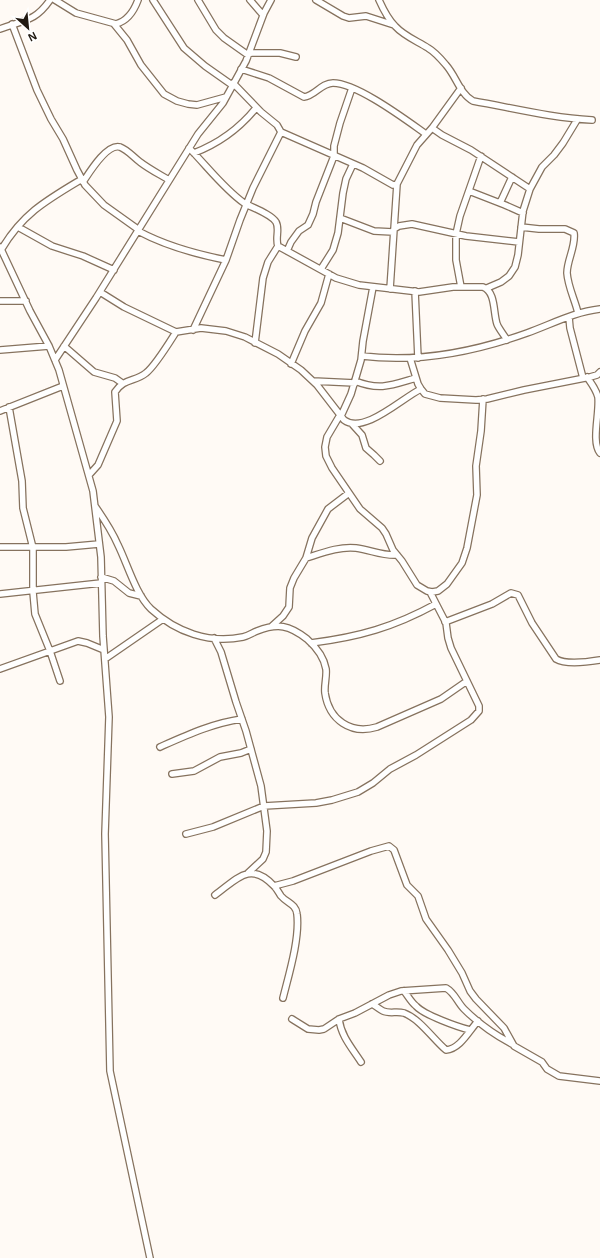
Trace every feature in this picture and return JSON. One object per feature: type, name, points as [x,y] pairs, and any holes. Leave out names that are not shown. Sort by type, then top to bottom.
[{"type":"street","points":[[0,29],[32,19],[50,0]]},
{"type":"street","points":[[55,0],[76,13],[114,24],[126,20],[138,0]]},
{"type":"street","points":[[153,0],[184,48],[205,66],[233,84],[256,108],[277,125],[281,132],[363,168],[387,183],[393,185],[397,184]]},
{"type":"street","points":[[198,0],[216,30],[224,38],[248,55]]},
{"type":"street","points":[[250,0],[263,15]]},
{"type":"street","points":[[54,360],[100,292],[198,134],[223,103],[248,55],[263,15],[271,0]]},
{"type":"street","points":[[316,0],[349,18],[366,16],[394,25]]},
{"type":"street","points":[[379,0],[394,25],[405,35],[429,49],[451,70],[467,98],[473,101],[545,115],[577,120],[592,120]]},
{"type":"street","points":[[12,24],[37,90],[51,119],[63,139],[82,180],[104,205],[155,240],[177,248],[226,260]]},
{"type":"street","points":[[114,24],[127,40],[141,65],[164,94],[177,101],[197,105],[226,97]]},
{"type":"street","points":[[248,55],[251,53],[280,53],[296,57]]},
{"type":"street","points":[[241,69],[269,78],[304,97],[312,94],[322,86],[329,83],[344,84],[390,109],[426,134]]},
{"type":"street","points":[[287,251],[291,242],[299,231],[308,225],[313,214],[316,202],[334,156],[334,146],[340,123],[352,88]]},
{"type":"street","points":[[390,289],[397,184],[417,145],[432,128],[461,88]]},
{"type":"street","points":[[194,153],[225,138],[234,131],[256,108]]},
{"type":"street","points":[[189,148],[246,204],[275,220],[278,226],[276,242],[278,246],[336,278],[359,285],[415,291],[461,287],[487,288],[508,276],[515,267],[523,213],[530,188],[542,167],[563,143],[577,120]]},
{"type":"street","points":[[432,128],[481,156],[530,188]]},
{"type":"street","points":[[193,330],[226,260],[246,204],[281,132]]},
{"type":"street","points":[[150,1258],[110,1071],[105,834],[109,717],[99,544],[93,491],[63,386],[49,346],[1,248],[10,235],[36,208],[52,196],[82,180],[110,149],[119,146],[169,180]]},
{"type":"street","points":[[461,287],[456,260],[456,234],[460,216],[481,156]]},
{"type":"street","points":[[321,269],[334,250],[346,179],[353,164]]},
{"type":"street","points":[[500,203],[512,177]]},
{"type":"street","points":[[469,191],[523,213]]},
{"type":"street","points":[[340,218],[374,231],[394,230],[399,226],[412,224],[456,234],[519,242]]},
{"type":"street","points":[[18,227],[52,246],[83,256],[114,270]]},
{"type":"street","points":[[521,227],[565,229],[574,233],[567,274],[578,313]]},
{"type":"street","points":[[255,342],[263,278],[268,262],[278,246]]},
{"type":"street","points":[[291,364],[305,331],[321,303],[329,274]]},
{"type":"street","points":[[186,834],[213,827],[264,806],[316,803],[358,792],[373,783],[390,769],[416,755],[471,720],[479,711],[479,706],[451,648],[445,622],[430,592],[417,585],[397,555],[382,528],[360,509],[332,468],[326,456],[325,447],[327,437],[351,394],[355,382],[362,356],[363,341],[373,287]]},
{"type":"street","points":[[487,288],[491,294],[497,325],[507,340]]},
{"type":"street","points":[[415,291],[418,358]]},
{"type":"street","points":[[100,292],[124,307],[176,332],[200,328],[226,331],[245,337],[278,354],[313,381],[327,396],[340,415],[362,434],[366,448],[380,461]]},
{"type":"street","points":[[0,301],[26,301]]},
{"type":"street","points":[[362,356],[418,358],[459,352],[507,340],[578,313],[600,309]]},
{"type":"street","points":[[569,316],[570,328],[585,378],[596,391],[599,398],[600,409],[597,447],[600,453]]},
{"type":"street","points":[[89,476],[98,465],[116,425],[117,416],[115,392],[122,383],[137,378],[147,372],[176,332]]},
{"type":"street","points":[[0,350],[49,346]]},
{"type":"street","points":[[64,346],[94,372],[115,378],[122,383]]},
{"type":"street","points":[[410,358],[421,389],[425,394],[440,398],[483,399],[545,385],[585,378],[597,375],[600,372]]},
{"type":"street","points":[[313,381],[355,382],[382,387],[416,378]]},
{"type":"street","points":[[0,411],[63,386]]},
{"type":"street","points":[[352,424],[361,424],[371,420],[412,393],[421,389]]},
{"type":"street","points":[[430,592],[438,591],[447,584],[462,563],[467,548],[477,495],[476,466],[481,431],[483,399]]},
{"type":"street","points":[[9,407],[22,481],[23,508],[33,548],[33,592],[35,614],[60,681]]},
{"type":"street","points":[[272,626],[283,616],[288,607],[290,588],[294,578],[306,558],[312,538],[328,509],[349,493]]},
{"type":"street","points":[[95,506],[110,526],[141,596],[150,608],[178,629],[206,638],[243,637],[278,625],[296,631],[311,643],[319,652],[326,668],[325,692],[331,710],[339,721],[352,728],[368,730],[390,722],[441,699],[467,682]]},
{"type":"street","points":[[0,547],[66,548],[99,544]]},
{"type":"street","points":[[306,558],[347,547],[358,548],[381,555],[397,555]]},
{"type":"street","points":[[101,577],[114,581],[129,593],[141,596]]},
{"type":"street","points":[[0,594],[33,592],[101,584]]},
{"type":"street","points":[[445,622],[492,604],[511,593],[515,593],[518,595],[532,623],[556,659],[560,661],[577,662],[600,660]]},
{"type":"street","points":[[311,643],[355,636],[391,626],[436,604]]},
{"type":"street","points":[[105,659],[163,619]]},
{"type":"street","points":[[214,638],[221,652],[251,749],[261,786],[267,831],[266,852],[263,859],[248,873],[241,876],[215,895]]},
{"type":"street","points":[[0,669],[78,641],[104,650]]},
{"type":"street","points":[[160,747],[205,728],[226,721],[242,719]]},
{"type":"street","points":[[172,774],[194,771],[220,757],[241,753],[251,749]]},
{"type":"street","points":[[274,886],[293,881],[389,846],[394,850],[407,885],[418,896],[426,919],[448,950],[462,973],[470,991],[504,1028],[514,1046]]},
{"type":"street","points":[[248,873],[261,876],[274,886],[282,896],[291,903],[297,912],[297,928],[283,998]]},
{"type":"street","points":[[292,1019],[308,1030],[324,1029],[339,1019],[355,1013],[389,994],[404,991],[446,988],[454,995],[464,1009],[487,1029],[542,1062],[550,1072],[560,1076],[600,1081]]},
{"type":"street","points":[[404,991],[416,1007],[422,1012],[461,1028],[470,1030]]},
{"type":"street","points":[[372,1004],[383,1011],[405,1013],[423,1027],[435,1041],[446,1050],[452,1050],[458,1045],[478,1021]]},
{"type":"street","points":[[339,1019],[340,1030],[361,1062]]}]
